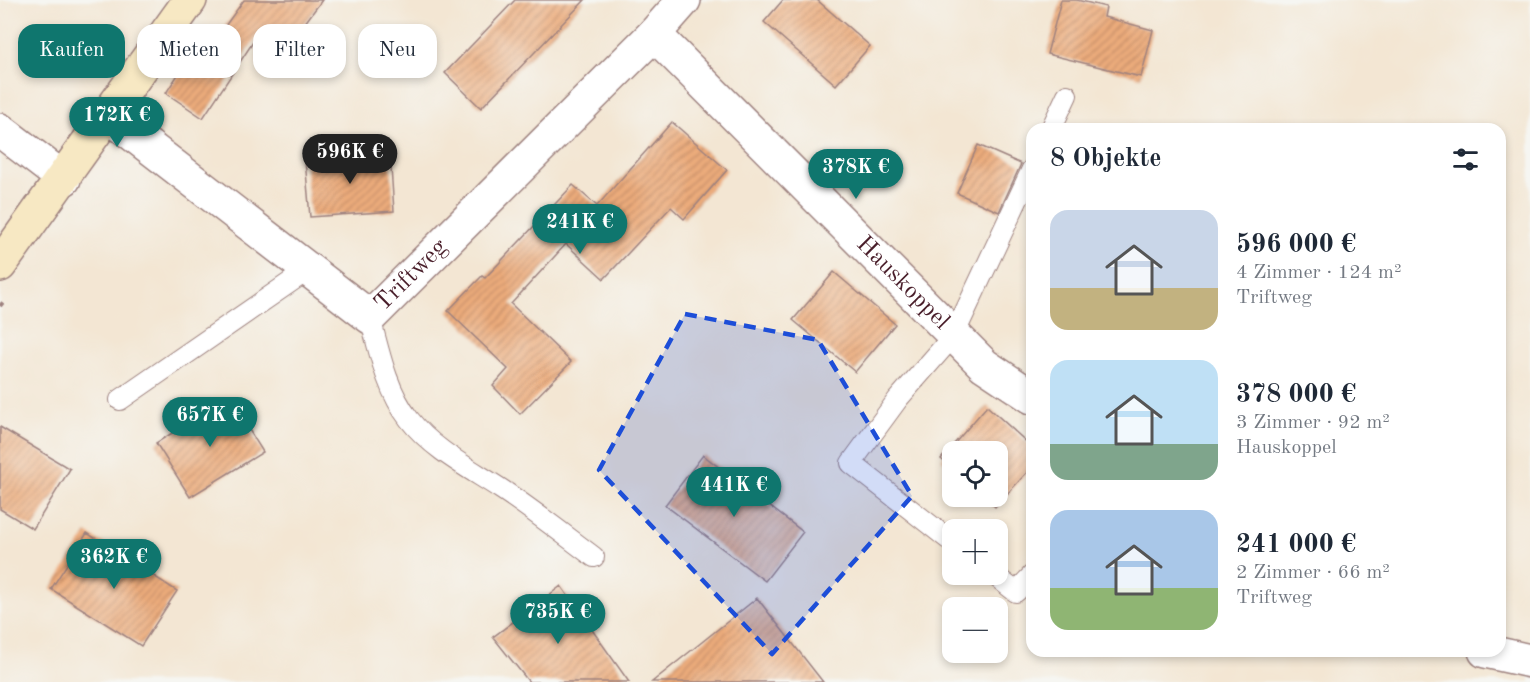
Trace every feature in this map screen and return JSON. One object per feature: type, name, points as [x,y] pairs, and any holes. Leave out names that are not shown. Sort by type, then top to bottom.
[{"type":"street","points":[[0,265],[64,179],[190,0]]},
{"type":"street","name":"Triftweg","points":[[109,116],[370,317],[654,34],[684,0]]},
{"type":"street","name":"Hauskoppel","points":[[654,34],[984,365],[1026,393]]},
{"type":"street","points":[[0,130],[64,179]]},
{"type":"street","points":[[1506,656],[1530,661]]},
{"type":"lane","points":[[1054,123],[1067,95]]},
{"type":"lane","points":[[942,535],[850,463],[898,399],[954,335],[1026,182]]},
{"type":"lane","points":[[120,400],[308,270]]},
{"type":"lane","points":[[370,317],[382,363],[400,405],[410,420],[458,462],[502,489],[594,557]]},
{"type":"lane","points":[[1007,585],[1016,592],[1026,581]]},
{"type":"highlighted area","points":[[685,314],[818,340],[912,496],[772,654],[599,470]]},
{"type":"building","points":[[244,0],[322,0],[304,24],[253,24],[253,42],[241,60],[241,24],[227,24]]},
{"type":"building","points":[[515,0],[585,0],[481,108],[445,73]]},
{"type":"building","points":[[783,0],[817,0],[870,46],[836,85],[764,22]]},
{"type":"building","points":[[1061,0],[1077,0],[1106,7],[1104,17],[1153,30],[1141,77],[1047,54]]},
{"type":"building","points":[[176,78],[229,78],[203,118],[166,93]]},
{"type":"building","points":[[672,122],[727,170],[684,219],[671,207],[604,279],[566,244],[511,304],[571,362],[520,414],[493,386],[508,369],[448,311],[482,276],[485,278],[573,185],[597,206]]},
{"type":"building","points":[[978,145],[1021,164],[999,212],[957,193]]},
{"type":"building","points":[[390,153],[394,211],[310,217],[305,160]]},
{"type":"building","points":[[834,272],[895,324],[855,372],[793,320]]},
{"type":"building","points":[[229,398],[263,452],[190,497],[156,443]]},
{"type":"building","points":[[987,406],[1026,442],[1026,473],[1008,493],[1008,441],[957,441]]},
{"type":"building","points":[[0,427],[70,469],[33,529],[0,509]]},
{"type":"building","points":[[703,455],[803,532],[765,581],[665,505]]},
{"type":"building","points":[[87,533],[177,591],[141,646],[51,589]]},
{"type":"building","points":[[561,586],[629,682],[529,682],[493,637]]},
{"type":"building","points":[[757,598],[823,682],[652,682]]}]
